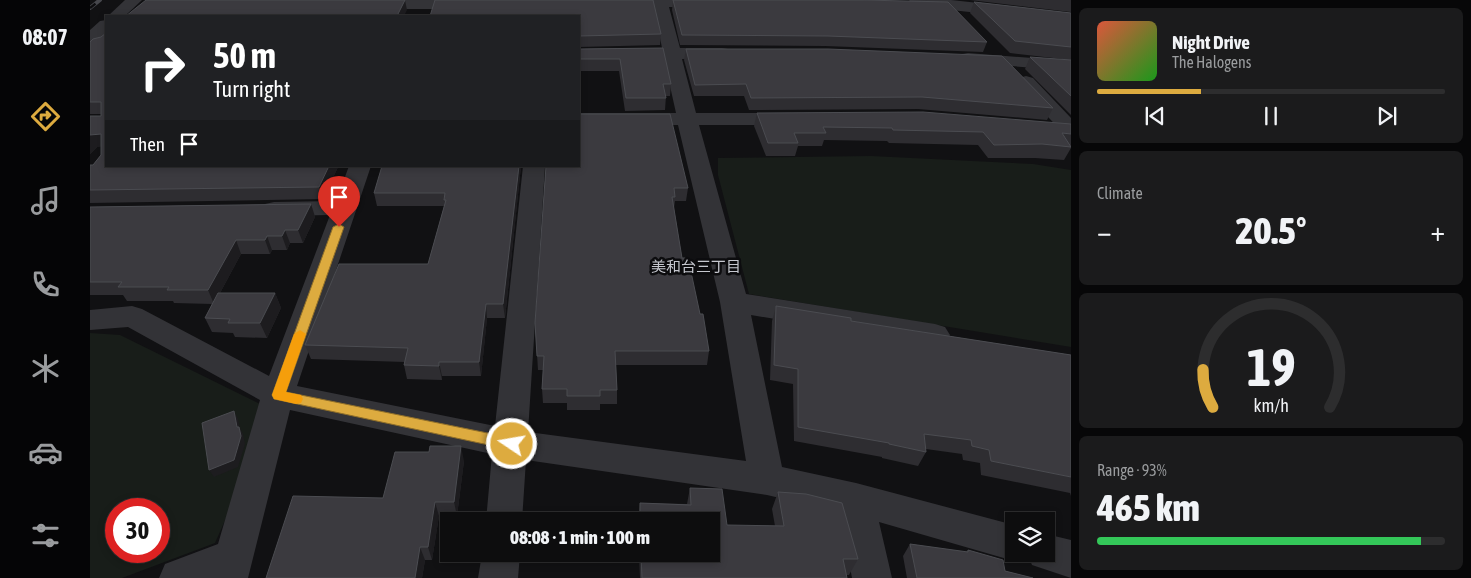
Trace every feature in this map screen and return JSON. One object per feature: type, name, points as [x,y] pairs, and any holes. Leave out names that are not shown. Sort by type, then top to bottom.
[{"type":"street","points":[[117,15],[134,0]]},
{"type":"street","points":[[602,3],[660,1],[720,2]]},
{"type":"street","points":[[660,1],[687,119],[734,302],[767,479]]},
{"type":"street","points":[[948,3],[971,26]]},
{"type":"street","points":[[895,4],[948,3],[1071,18]]},
{"type":"street","points":[[356,4],[424,7],[484,4]]},
{"type":"street","points":[[90,39],[105,26]]},
{"type":"street","points":[[984,39],[1071,130]]},
{"type":"street","points":[[580,54],[741,53]]},
{"type":"street","points":[[947,57],[1004,59],[1071,66]]},
{"type":"street","points":[[580,119],[812,118]]},
{"type":"street","points":[[1042,128],[1071,130]]},
{"type":"street","points":[[179,578],[232,567],[278,395],[360,167]]},
{"type":"street","points":[[505,512],[534,167]]},
{"type":"street","points":[[247,209],[345,208]]},
{"type":"street","points":[[734,302],[965,339]]},
{"type":"street","points":[[90,320],[132,316],[278,395],[512,444],[767,479],[856,499],[1005,540]]},
{"type":"street","points":[[856,499],[872,578]]},
{"type":"street","points":[[1055,555],[1071,559]]},
{"type":"street","points":[[498,578],[500,562]]},
{"type":"shaded area","points":[[871,156],[1033,164],[1071,170],[1071,347],[749,294],[718,175],[718,158]]},
{"type":"shaded area","points":[[90,333],[120,335],[262,405],[249,466],[215,543],[170,560],[170,498],[105,498],[105,563],[162,563],[122,578],[90,578]]},
{"type":"building","points":[[146,0],[405,0],[398,15],[127,15]]},
{"type":"building","points":[[435,0],[653,0],[661,34],[580,36],[580,15],[430,15]]},
{"type":"building","points":[[673,0],[948,2],[987,42],[828,36],[682,35]]},
{"type":"building","points":[[974,2],[1071,13],[1071,47],[1015,41]]},
{"type":"building","points":[[105,34],[105,167],[329,167],[319,187],[90,190],[90,165],[93,165],[101,155],[101,134],[90,135],[90,116],[101,116],[101,102],[90,102],[90,42]]},
{"type":"building","points":[[663,48],[671,84],[663,84],[666,98],[626,98],[620,59],[580,59],[580,49]]},
{"type":"building","points":[[686,49],[828,49],[1002,56],[1053,108],[922,97],[751,98],[746,84],[695,85]]},
{"type":"building","points":[[1030,57],[1071,60],[1071,96]]},
{"type":"building","points":[[923,112],[1071,124],[1071,134],[1062,133],[1071,147],[1042,144],[994,145],[983,132],[823,127],[826,133],[794,133],[798,143],[768,143],[757,113]]},
{"type":"building","points":[[580,114],[670,114],[688,188],[674,188],[675,197],[672,197],[682,258],[688,258],[700,314],[703,314],[709,351],[615,351],[617,390],[600,390],[600,396],[567,396],[567,389],[542,389],[544,356],[537,356],[535,323],[546,167],[580,167]]},
{"type":"building","points":[[382,167],[519,167],[503,304],[486,304],[479,362],[439,362],[439,366],[404,365],[408,348],[305,345],[339,264],[428,264],[446,200],[444,200],[445,193],[374,193]]},
{"type":"building","points":[[311,204],[298,230],[285,230],[282,236],[267,236],[265,240],[236,240],[208,290],[167,290],[169,287],[118,287],[122,282],[90,282],[90,207]]},
{"type":"building","points":[[218,293],[275,293],[260,323],[228,323],[230,319],[205,318]]},
{"type":"building","points":[[776,306],[851,318],[851,321],[1071,355],[1071,477],[991,461],[989,450],[972,446],[971,440],[924,434],[926,452],[889,443],[798,427],[798,369],[774,365]]},
{"type":"building","points":[[234,411],[241,436],[234,460],[209,470],[202,423]]},
{"type":"building","points":[[430,446],[461,446],[454,502],[435,502],[428,547],[420,547],[415,578],[266,578],[293,496],[383,498],[395,452],[429,452]]},
{"type":"building","points":[[690,488],[722,489],[727,525],[784,526],[778,492],[806,494],[842,503],[858,559],[843,559],[847,578],[642,578],[641,562],[720,562],[720,512],[640,512],[640,503],[691,505]]},
{"type":"building","points":[[910,544],[968,552],[968,550],[1003,560],[1005,571],[1033,578],[917,578]]},
{"type":"railway","points":[[90,8],[100,0]]},
{"type":"slow traffic","points":[[296,399],[278,395],[300,334]]},
{"type":"district","name":"美和台三丁目","points":[[696,266]]},
{"type":"route","points":[[339,227],[278,395],[512,444]]}]
